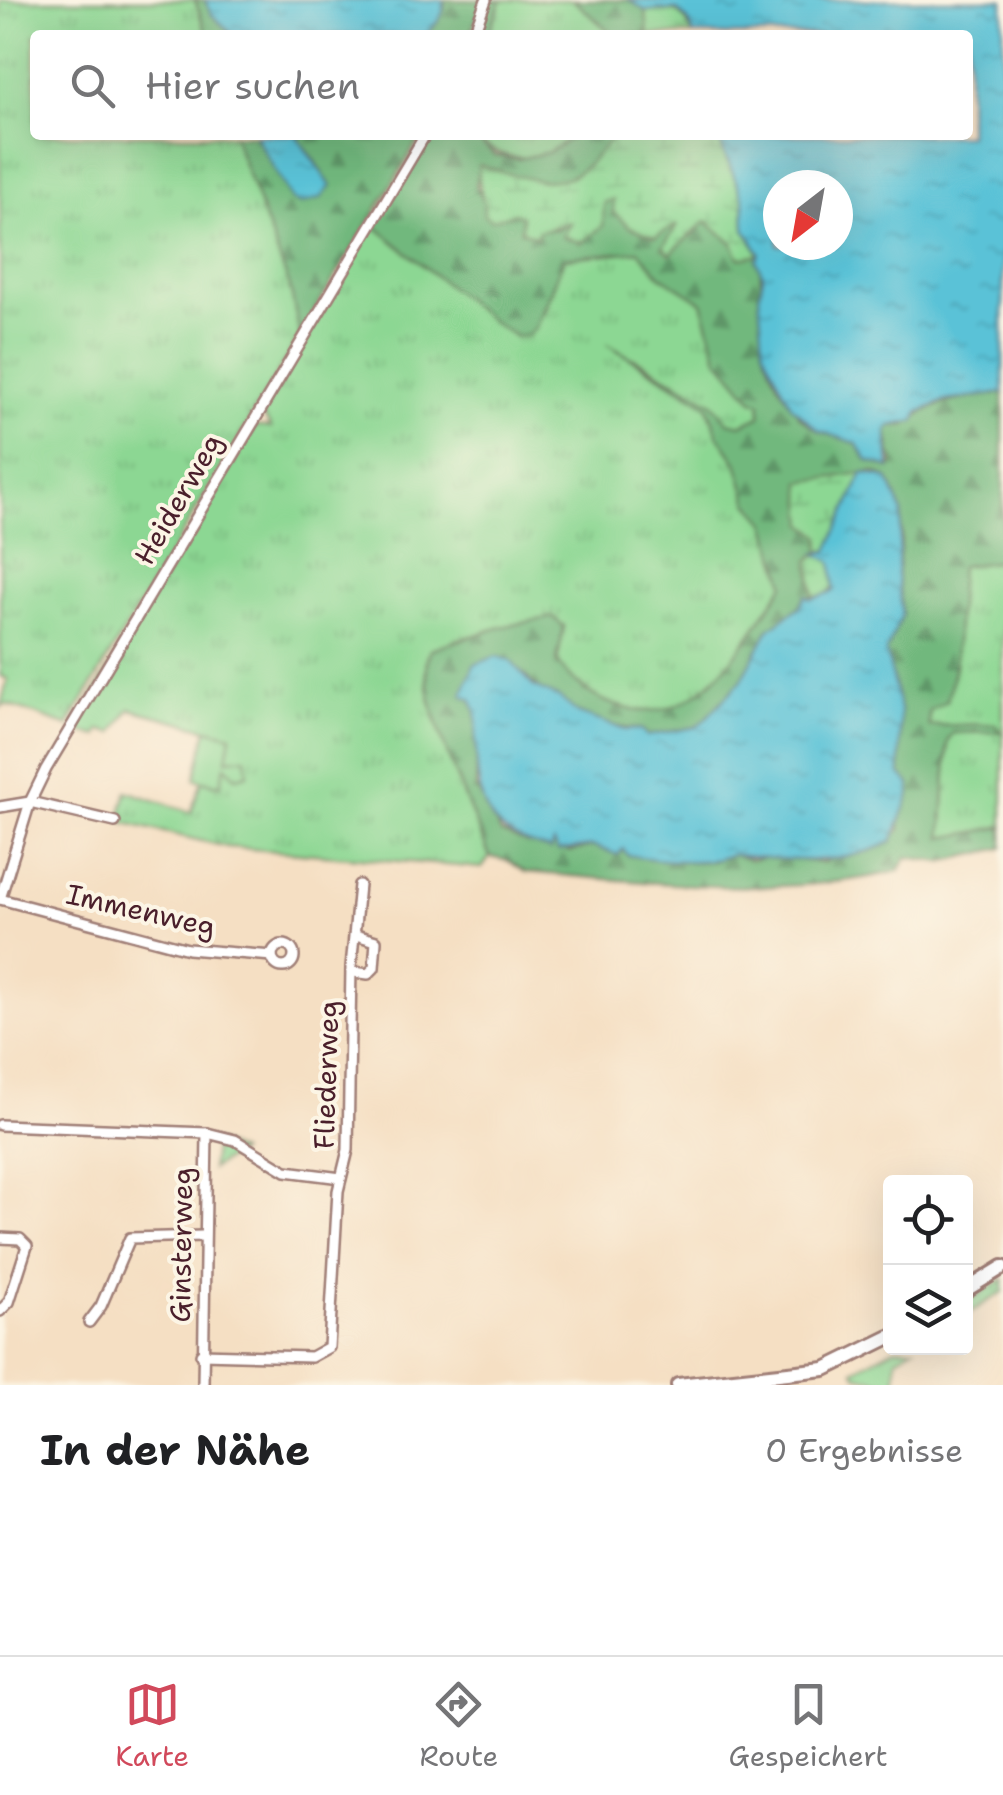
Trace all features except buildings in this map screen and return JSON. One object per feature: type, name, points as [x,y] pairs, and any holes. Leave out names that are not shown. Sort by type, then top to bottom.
[{"type":"main road","points":[[973,1285],[1003,1266]]},
{"type":"main road","points":[[678,1385],[839,1365],[883,1341]]},
{"type":"street","points":[[474,30],[486,0]]},
{"type":"street","name":"Heiderweg","points":[[0,899],[30,802],[242,434],[422,140]]},
{"type":"street","points":[[0,806],[30,802],[115,822]]},
{"type":"street","name":"Fliederweg","points":[[201,1354],[311,1357],[329,1347],[341,1178],[348,1150],[354,972],[351,967],[359,885]]},
{"type":"street","name":"Immenweg","points":[[0,899],[188,949],[272,956]]},
{"type":"street","name":"Fliederweg","points":[[354,972],[368,974],[374,968],[376,941],[356,935]]},
{"type":"street","name":"Ginsterweg","points":[[0,1125],[207,1132],[203,1385]]},
{"type":"street","name":"Fliederweg","points":[[207,1132],[235,1140],[286,1172],[341,1178]]},
{"type":"street","points":[[88,1322],[101,1306],[130,1238],[203,1236]]},
{"type":"street","points":[[0,1238],[20,1239],[27,1246],[8,1302],[0,1311]]},
{"type":"green space","points":[[0,0],[195,0],[205,30],[30,30],[30,140],[235,140],[290,287],[300,335],[68,726],[6,704],[0,707],[8,679],[0,676]]},
{"type":"green space","points":[[195,0],[205,0],[211,14],[228,30],[205,30]]},
{"type":"green space","points":[[443,0],[484,0],[472,30],[429,30],[445,7]]},
{"type":"green space","points":[[488,0],[501,0],[490,30],[477,30]]},
{"type":"green space","points":[[501,0],[573,0],[608,30],[490,30]]},
{"type":"green space","points":[[573,0],[629,0],[646,11],[648,30],[608,30]]},
{"type":"green space","points":[[646,11],[674,11],[691,30],[648,30]]},
{"type":"green space","points":[[235,140],[258,140],[292,200],[323,173],[300,140],[419,140],[300,335],[290,287]]},
{"type":"green space","points":[[424,140],[478,140],[495,155],[518,159],[549,152],[567,140],[611,140],[570,177],[545,181],[480,165],[476,185],[484,202],[523,216],[521,231],[557,229],[603,201],[614,200],[613,212],[630,227],[679,224],[663,247],[693,235],[705,221],[733,243],[760,254],[763,349],[778,384],[800,417],[819,431],[856,443],[868,461],[890,468],[893,464],[887,431],[891,426],[906,425],[939,405],[1003,393],[1003,561],[960,566],[955,666],[947,701],[929,711],[929,726],[995,724],[1000,732],[953,733],[948,740],[942,838],[1003,827],[1003,848],[941,862],[907,857],[899,871],[852,880],[759,887],[525,872],[509,861],[490,857],[436,720],[427,667],[431,649],[501,627],[553,617],[564,626],[557,661],[570,676],[599,698],[647,711],[673,706],[696,694],[717,676],[785,584],[766,522],[749,503],[737,462],[718,435],[707,405],[607,344],[713,403],[728,422],[741,425],[760,416],[761,403],[753,400],[718,358],[702,302],[661,276],[639,251],[564,258],[535,329],[527,336],[515,336],[372,224]],"holes":[[[873,472],[888,478],[896,496],[902,535],[897,574],[902,615],[886,651],[900,709],[900,773],[910,784],[900,812],[900,831],[822,863],[773,856],[751,860],[731,854],[712,861],[684,862],[593,846],[569,852],[555,842],[528,844],[501,833],[476,787],[479,712],[471,699],[524,674],[561,703],[611,725],[641,729],[647,736],[696,727],[741,681],[769,629],[799,607],[805,596],[814,597],[809,561],[820,551],[821,537],[801,482]]]},
{"type":"green space","points":[[478,140],[569,140],[550,152],[523,158]]},
{"type":"green space","points":[[611,140],[719,140],[744,200],[745,229],[760,254],[739,258],[733,243],[706,221],[670,254],[663,247],[678,224],[655,237],[630,227],[613,212],[614,200],[604,202],[603,226],[581,243],[563,236],[570,223],[539,231],[537,237],[521,231],[522,216],[514,213],[492,220],[484,215],[479,165],[545,181],[570,177]]},
{"type":"green space","points":[[372,224],[515,336],[544,312],[564,258],[639,251],[661,276],[702,302],[718,358],[761,403],[760,416],[741,425],[727,422],[713,403],[633,357],[707,405],[718,435],[737,462],[749,503],[766,522],[785,584],[736,654],[696,694],[673,706],[647,711],[618,706],[591,694],[557,661],[564,626],[466,637],[430,649],[426,667],[429,691],[446,752],[490,857],[482,868],[227,847],[125,823],[120,817],[127,791],[191,812],[202,781],[220,785],[225,765],[236,777],[226,761],[231,735],[130,709],[113,733],[100,730],[98,736],[72,730],[255,426],[271,428],[262,414]]},
{"type":"green space","points":[[863,473],[832,544],[828,551],[820,551],[821,537],[805,524],[801,482]]},
{"type":"green space","points":[[816,554],[832,562],[836,586],[828,594],[814,597],[809,561]]},
{"type":"green space","points":[[1003,561],[1003,826],[942,839],[948,740],[953,733],[999,731],[995,724],[929,726],[929,710],[947,701],[955,666],[959,566]]},
{"type":"green space","points":[[207,729],[231,735],[227,759],[246,757],[248,774],[236,777],[225,766],[220,785],[195,779]]},
{"type":"green space","points":[[215,1142],[239,1152],[211,1169]]},
{"type":"green space","points":[[1003,1279],[1003,1292],[973,1311],[973,1298]]},
{"type":"green space","points":[[883,1354],[902,1355],[897,1358],[896,1384],[857,1376],[854,1370]]},
{"type":"water","points":[[205,0],[443,0],[444,6],[430,30],[228,30],[211,14]]},
{"type":"water","points":[[629,0],[1003,0],[1003,393],[945,401],[919,412],[915,421],[891,426],[887,431],[890,468],[868,461],[856,443],[819,431],[792,407],[763,349],[759,296],[763,276],[756,260],[760,253],[745,229],[744,200],[719,140],[973,140],[973,30],[691,30],[677,10],[646,11]]},
{"type":"water","points":[[258,140],[299,140],[331,186],[321,198],[301,204],[292,200]]},
{"type":"water","points":[[863,473],[888,478],[902,512],[897,574],[902,615],[886,651],[900,709],[900,773],[910,784],[910,795],[892,842],[833,859],[731,855],[715,860],[680,861],[627,855],[623,849],[618,855],[593,846],[558,851],[554,843],[550,850],[511,835],[499,826],[483,801],[475,710],[471,699],[462,695],[474,665],[496,656],[510,660],[533,686],[560,698],[578,713],[626,730],[641,729],[647,736],[696,727],[741,681],[769,629],[799,607],[806,595],[811,599],[834,591],[832,562],[816,554],[828,551]]}]
